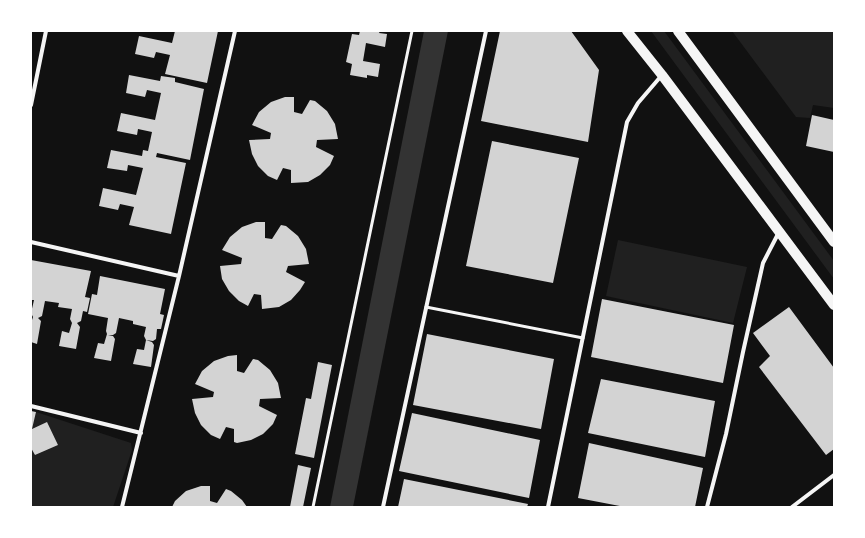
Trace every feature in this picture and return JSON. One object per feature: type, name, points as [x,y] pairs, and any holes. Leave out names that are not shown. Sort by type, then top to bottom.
[{"type":"main road","points":[[627,31],[662,75],[834,305]]},
{"type":"main road","points":[[678,31],[834,242]]},
{"type":"street","points":[[31,105],[46,31]]},
{"type":"street","points":[[122,507],[179,276],[235,31]]},
{"type":"street","points":[[383,507],[486,31]]},
{"type":"street","points":[[548,507],[627,122],[638,103],[662,75]]},
{"type":"street","points":[[707,507],[726,434],[742,352],[763,263],[780,232]]},
{"type":"street","points":[[31,242],[179,276]]},
{"type":"street","points":[[31,406],[141,433]]},
{"type":"street","points":[[792,507],[834,475]]},
{"type":"lane","points":[[313,507],[412,31]]},
{"type":"lane","points":[[426,307],[583,338]]},
{"type":"shaded area","points":[[424,31],[448,31],[353,507],[330,507]]},
{"type":"shaded area","points":[[651,31],[664,31],[834,261],[834,279]]},
{"type":"shaded area","points":[[732,31],[834,31],[834,108],[813,105],[810,118],[796,117]]},
{"type":"shaded area","points":[[618,240],[747,267],[733,323],[606,296]]},
{"type":"shaded area","points":[[36,412],[131,443],[132,450],[113,507],[31,507],[31,448],[35,455],[58,445],[47,423],[32,429]]},
{"type":"building","points":[[175,31],[218,31],[207,83],[165,74],[170,55],[156,52],[154,58],[135,54],[139,36],[172,43]]},
{"type":"building","points":[[360,31],[380,31],[379,33],[387,34],[385,47],[366,43],[363,61],[380,64],[378,77],[367,75],[367,78],[350,75],[352,64],[346,62],[352,34],[359,35]]},
{"type":"building","points":[[500,31],[571,31],[599,70],[588,142],[481,121]]},
{"type":"building","points":[[129,75],[160,81],[161,76],[175,78],[175,82],[204,89],[190,160],[157,153],[156,157],[186,163],[171,234],[129,225],[134,207],[120,204],[118,210],[99,206],[103,188],[136,195],[143,168],[128,165],[127,171],[107,168],[111,150],[142,156],[143,150],[148,151],[152,132],[138,129],[137,135],[117,131],[121,113],[155,120],[161,93],[147,90],[145,97],[126,93]]},
{"type":"building","points":[[285,97],[294,97],[294,112],[302,114],[310,100],[315,101],[327,111],[335,124],[338,139],[317,140],[316,147],[334,156],[330,165],[320,175],[308,182],[291,183],[291,170],[283,168],[277,180],[268,176],[258,166],[252,154],[249,140],[270,139],[271,133],[252,125],[259,112],[271,102]]},
{"type":"building","points":[[812,115],[834,120],[834,152],[806,146]]},
{"type":"building","points":[[492,141],[579,158],[553,283],[466,266]]},
{"type":"building","points":[[256,222],[265,222],[265,238],[272,239],[281,225],[286,226],[298,236],[306,249],[309,264],[288,266],[286,272],[305,282],[291,300],[279,307],[262,309],[261,295],[254,294],[248,306],[239,301],[229,291],[222,279],[220,266],[241,264],[242,258],[222,250],[230,237],[242,227]]},
{"type":"building","points":[[31,260],[91,271],[85,297],[90,298],[87,312],[83,311],[81,321],[77,323],[80,327],[76,349],[59,346],[62,331],[69,333],[72,323],[70,319],[72,309],[58,307],[59,303],[45,301],[42,316],[38,318],[41,321],[37,344],[31,342],[31,323],[33,317],[31,313],[34,300],[31,300]]},
{"type":"building","points":[[100,276],[165,289],[160,314],[164,315],[161,329],[157,329],[156,339],[153,341],[146,340],[144,336],[146,327],[133,324],[133,321],[119,318],[116,333],[113,335],[108,335],[113,336],[115,339],[111,361],[94,358],[98,343],[104,344],[107,334],[108,318],[88,314],[92,294],[97,295]]},
{"type":"building","points":[[602,299],[734,325],[723,383],[591,357]]},
{"type":"building","points":[[789,307],[834,368],[834,449],[826,455],[759,367],[770,356],[753,333]]},
{"type":"building","points":[[427,334],[554,359],[541,429],[413,405]]},
{"type":"building","points":[[146,340],[152,342],[154,345],[151,367],[133,364],[137,349],[144,350]]},
{"type":"building","points":[[237,355],[237,371],[244,373],[253,359],[258,360],[270,370],[278,383],[281,398],[260,399],[259,406],[277,415],[273,424],[263,434],[251,440],[237,443],[234,442],[234,429],[226,427],[220,439],[211,435],[201,425],[195,413],[192,399],[213,397],[214,392],[195,384],[202,371],[214,361],[228,356]]},
{"type":"building","points":[[318,362],[332,365],[314,458],[295,454],[306,398],[311,399]]},
{"type":"building","points":[[601,379],[715,401],[705,457],[588,433]]},
{"type":"building","points":[[31,411],[36,412],[32,429],[47,422],[58,445],[35,455],[31,448]]},
{"type":"building","points":[[412,413],[540,440],[529,498],[399,471]]},
{"type":"building","points":[[589,443],[703,468],[695,507],[625,507],[578,498]]},
{"type":"building","points":[[298,465],[311,468],[303,507],[290,507]]},
{"type":"building","points":[[404,479],[528,504],[527,507],[398,507]]},
{"type":"building","points":[[201,486],[210,486],[210,501],[217,503],[226,489],[242,500],[247,507],[172,507],[175,501],[186,491]]}]
